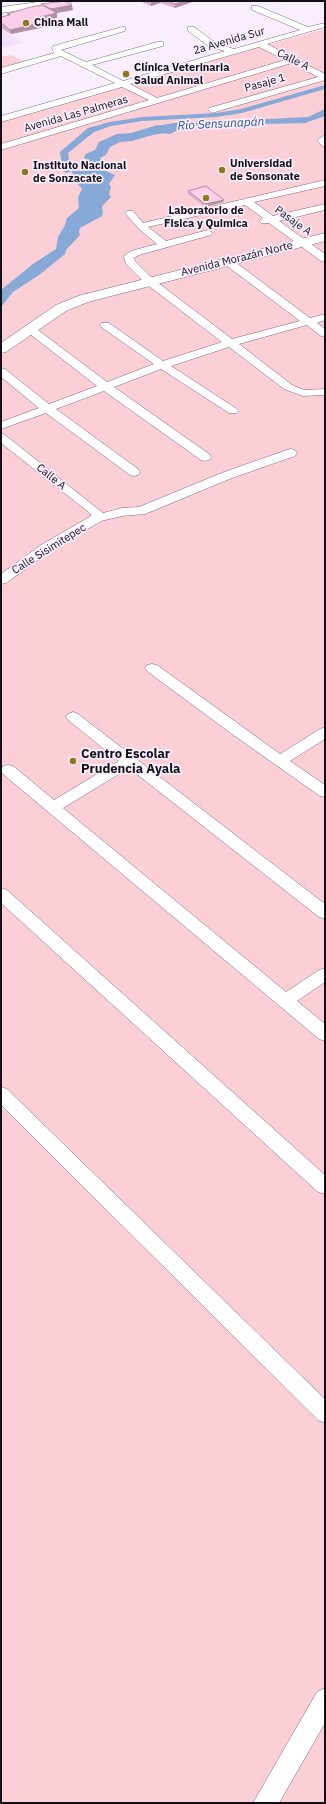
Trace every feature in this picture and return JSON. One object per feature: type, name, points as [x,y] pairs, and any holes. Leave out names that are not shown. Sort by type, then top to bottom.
[{"type":"main road","points":[[1,6],[39,1]]},
{"type":"main road","points":[[1,10],[68,1]]},
{"type":"main road","name":"Avenida Morazán Norte","points":[[1,349],[71,303],[149,280],[325,237]]},
{"type":"street","points":[[255,8],[307,30]]},
{"type":"street","name":"2a Avenida Sur","points":[[1,119],[325,25]]},
{"type":"street","points":[[1,71],[122,29]]},
{"type":"street","points":[[191,29],[213,45],[233,51]]},
{"type":"street","points":[[85,65],[160,44]]},
{"type":"street","name":"Calle A","points":[[260,44],[325,77]]},
{"type":"street","points":[[61,50],[85,65],[157,101]]},
{"type":"street","name":"Avenida Las Palmeras","points":[[1,147],[294,60]]},
{"type":"street","name":"Pasaje 1","points":[[212,110],[325,77]]},
{"type":"street","points":[[1,135],[15,143]]},
{"type":"street","points":[[141,226],[325,183]]},
{"type":"street","name":"Pasaje A","points":[[246,201],[267,221],[325,259]]},
{"type":"street","points":[[267,221],[325,207]]},
{"type":"street","points":[[130,213],[141,226],[163,244]]},
{"type":"street","points":[[208,233],[163,244],[135,253],[129,257],[130,262],[149,280],[288,387],[304,393],[325,392]]},
{"type":"street","points":[[227,261],[325,334]]},
{"type":"street","points":[[1,426],[162,365],[230,343],[325,317]]},
{"type":"street","points":[[105,325],[162,365],[233,411]]},
{"type":"street","points":[[30,329],[105,386],[205,457]]},
{"type":"street","points":[[1,371],[47,408],[134,472]]},
{"type":"street","name":"Calle A","points":[[1,437],[97,513],[97,518]]},
{"type":"street","name":"Calle Sisimitepec","points":[[1,580],[46,548],[97,518],[122,512],[141,511],[228,475],[291,453]]},
{"type":"street","points":[[152,668],[325,792]]},
{"type":"street","points":[[73,717],[325,914]]},
{"type":"street","points":[[280,760],[325,732]]},
{"type":"street","points":[[52,808],[130,761]]},
{"type":"street","points":[[8,770],[325,1034]]},
{"type":"street","points":[[1,894],[325,1186]]},
{"type":"street","points":[[285,1001],[325,974]]},
{"type":"street","points":[[1,1094],[325,1413]]},
{"type":"street","points":[[265,1803],[325,1700]]},
{"type":"shaded area","points":[[1,28],[23,43],[1,48]]},
{"type":"shaded area","points":[[325,29],[325,1803],[1,1803],[1,119]]},
{"type":"shaded area","points":[[11,55],[27,63],[1,71],[1,57]]},
{"type":"water","points":[[325,109],[325,116],[305,123],[185,126],[175,128],[176,131],[170,134],[162,133],[151,128],[157,125],[169,126],[190,123],[308,117]]},
{"type":"water","points":[[72,171],[106,171],[115,175],[109,184],[111,187],[109,194],[111,197],[102,206],[102,216],[80,228],[80,235],[66,250],[65,254],[39,275],[13,292],[1,307],[1,290],[33,264],[56,249],[58,237],[67,218],[79,208],[78,197],[82,189],[74,180]]},
{"type":"building","points":[[65,1],[72,5],[51,9],[41,4]]},
{"type":"building","points":[[168,1],[183,1],[175,4]]},
{"type":"building","points":[[42,5],[57,13],[36,18],[44,22],[10,30],[1,23],[1,17],[10,15],[7,14]]},
{"type":"building","name":"Laboratorio de Fisica y Quimica","points":[[206,186],[224,200],[205,204],[188,191]]},
{"type":"waterway","points":[[67,171],[64,152],[91,130],[110,124],[142,119],[216,115],[242,111],[325,87]]},
{"type":"waterway","name":"Río Sensunapán","points":[[91,201],[98,190],[95,161],[91,157],[101,152],[104,145],[117,138],[132,137],[151,131],[186,125]]},
{"type":"place","name":"China Mall","points":[[26,23]]},
{"type":"place","name":"Clínica Veterinaria Salud Animal","points":[[126,74]]},
{"type":"place","name":"Universidad de Sonsonate","points":[[222,170]]},
{"type":"place","name":"Instituto Nacional de Sonzacate","points":[[25,172]]},
{"type":"place","name":"Laboratorio de Fisica y Quimica","points":[[206,198]]},
{"type":"place","name":"Centro Escolar Prudencia Ayala","points":[[73,761]]}]
